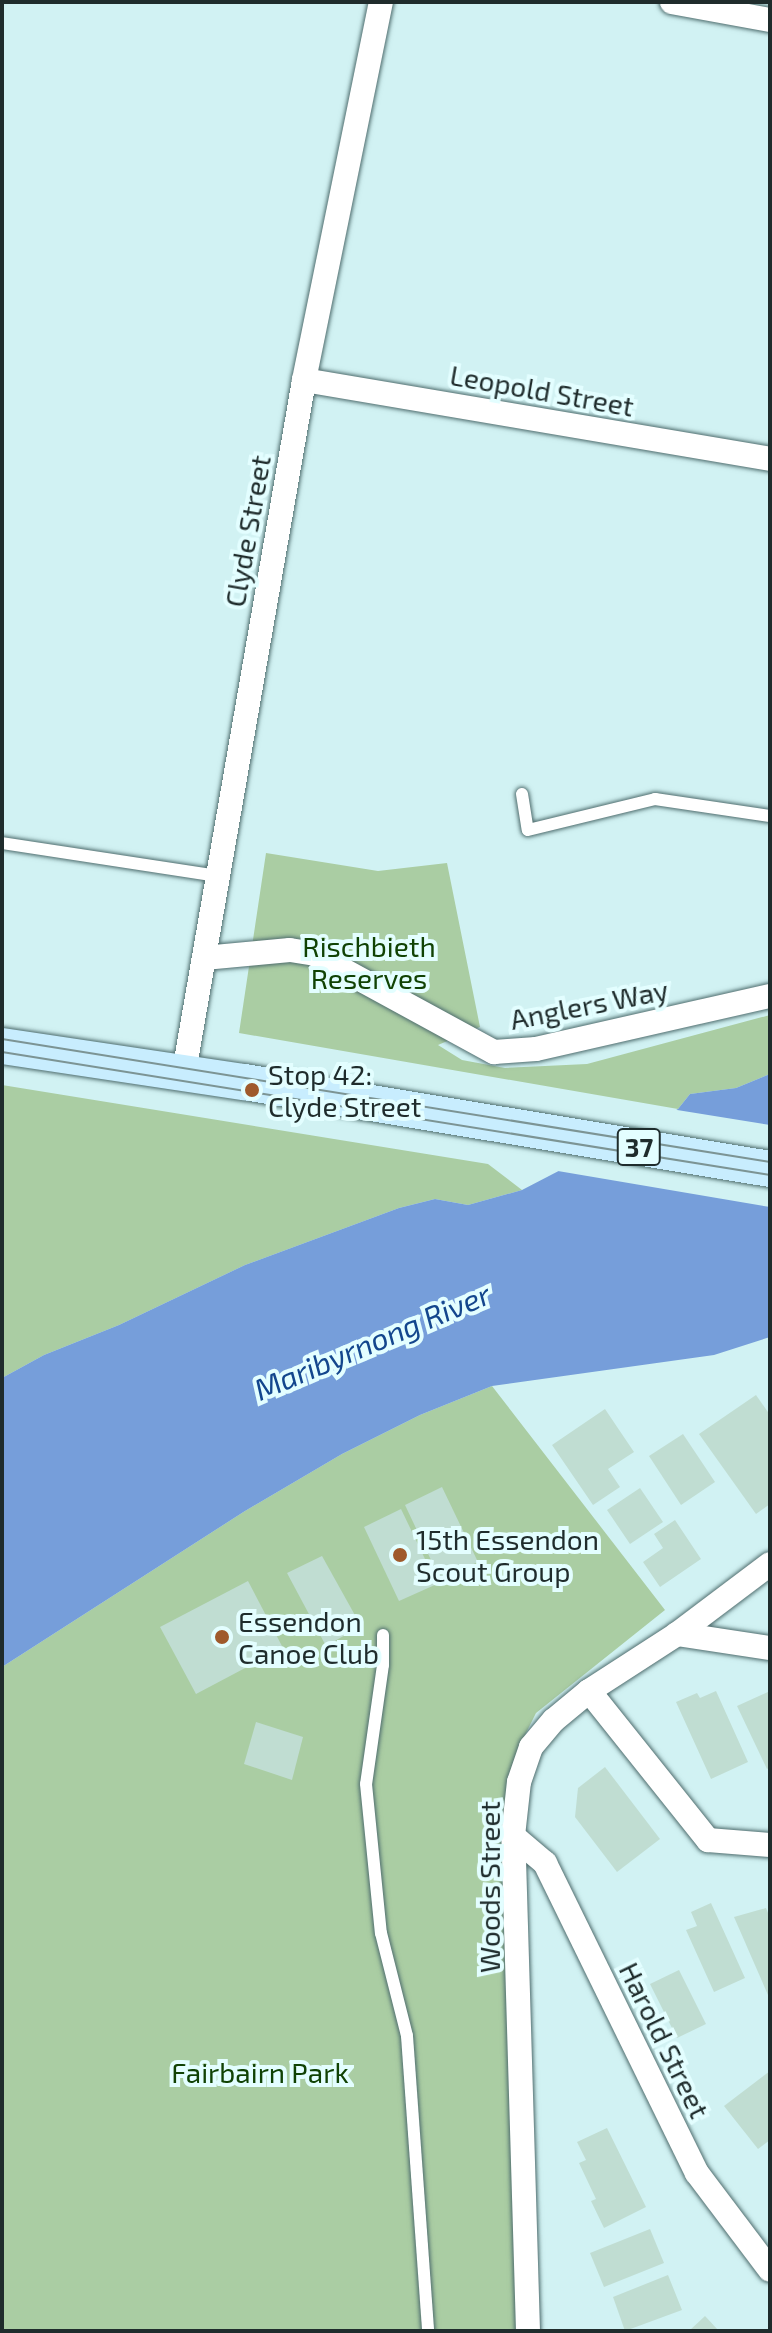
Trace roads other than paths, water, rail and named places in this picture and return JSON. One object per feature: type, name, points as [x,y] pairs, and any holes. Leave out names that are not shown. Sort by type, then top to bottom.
[{"type":"main road","name":"37","points":[[2,1046],[184,1072],[770,1169]]},
{"type":"street","name":"Clyde Street","points":[[184,1072],[304,380],[381,2]]},
{"type":"street","points":[[672,2],[770,20]]},
{"type":"street","name":"Leopold Street","points":[[304,380],[770,459]]},
{"type":"street","name":"Anglers Way","points":[[204,958],[290,950],[314,954],[494,1052],[536,1049],[770,996]]},
{"type":"street","name":"Woods Street","points":[[528,2331],[513,1836],[519,1782],[531,1747],[554,1720],[589,1691],[677,1634],[770,1564]]},
{"type":"street","points":[[677,1634],[770,1648]]},
{"type":"street","points":[[589,1691],[708,1840],[770,1845]]},
{"type":"street","name":"Harold Street","points":[[513,1836],[545,1863],[697,2173],[770,2270]]},
{"type":"lane","points":[[522,794],[528,830],[655,799],[770,816]]},
{"type":"lane","points":[[2,843],[218,876]]},
{"type":"lane","points":[[383,1635],[383,1665],[366,1784],[381,1933],[407,2036],[428,2331]]},
{"type":"water","name":"Maribyrnong River","points":[[770,1074],[770,1337],[714,1355],[492,1386],[420,1415],[342,1454],[245,1511],[2,1667],[2,1378],[44,1355],[119,1325],[245,1265],[399,1208],[435,1199],[468,1205],[522,1190],[678,1109],[690,1094],[736,1088]]},
{"type":"tram line","points":[[2,1039],[770,1162]]},
{"type":"tram line","points":[[2,1052],[770,1175]]},
{"type":"place","name":"Stop 42: Clyde Street","points":[[252,1090]]},
{"type":"place","name":"15th Essendon Scout Group","points":[[400,1555]]},
{"type":"place","name":"Essendon Canoe Club","points":[[222,1637]]},
{"type":"park label","name":"Rischbieth Reserves","points":[[369,962]]},
{"type":"park label","name":"Fairbairn Park","points":[[260,2072]]}]
